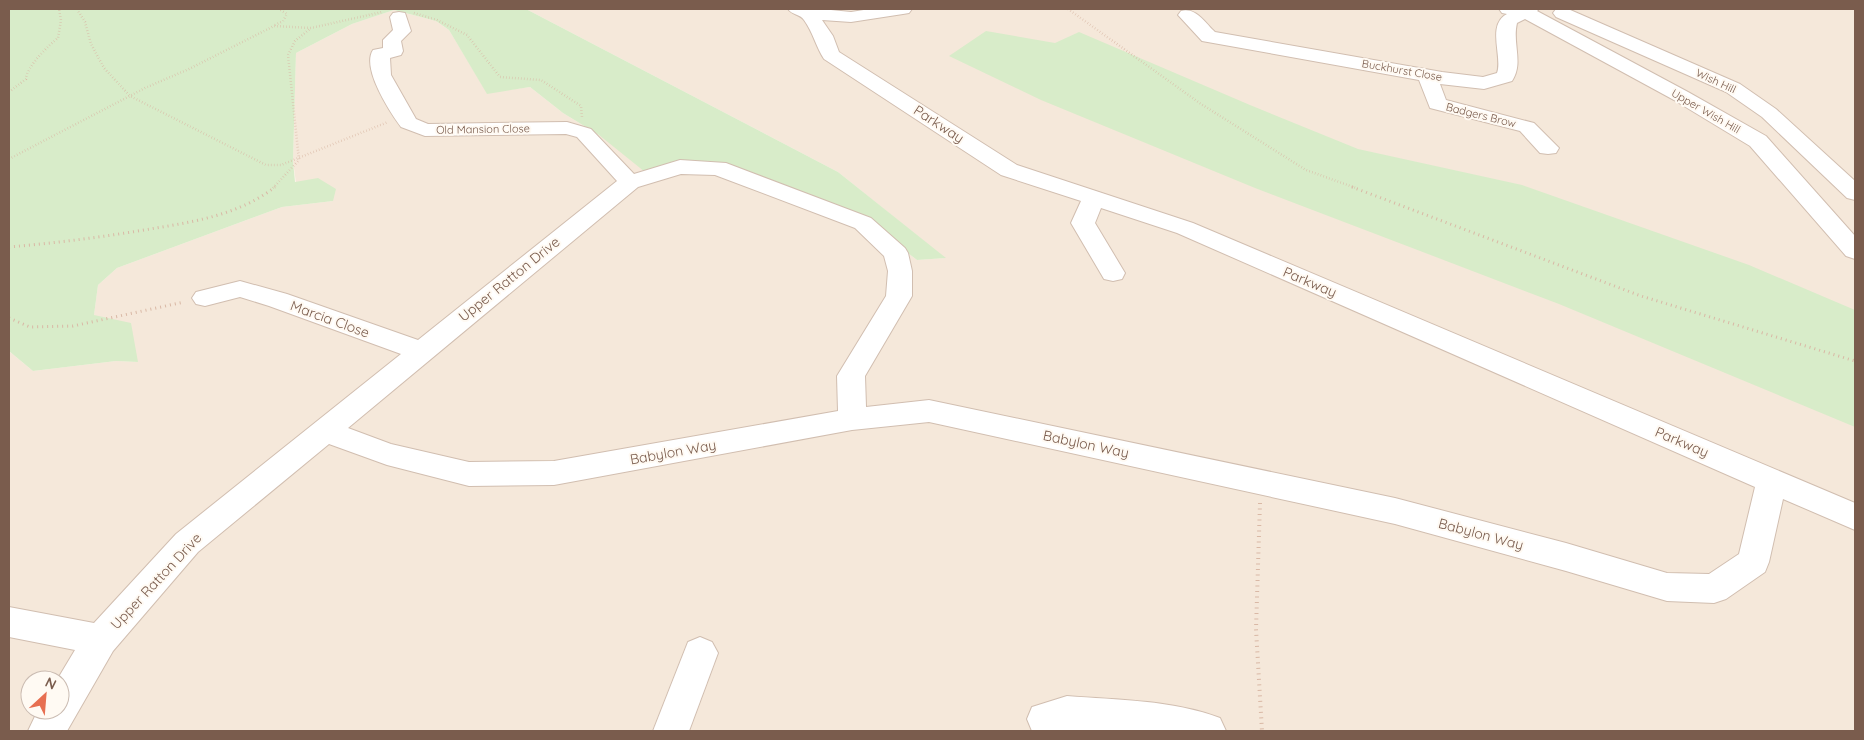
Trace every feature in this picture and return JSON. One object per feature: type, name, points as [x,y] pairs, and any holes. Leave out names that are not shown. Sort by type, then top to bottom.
[{"type":"street","points":[[803,11],[851,16],[903,9]]},
{"type":"street","name":"Wish Hill","points":[[1552,9],[1733,88],[1769,113],[1855,193]]},
{"type":"street","name":"Buckhurst Close","points":[[1187,15],[1206,36],[1427,75],[1484,83],[1505,77],[1509,66],[1505,36],[1509,20],[1521,10]]},
{"type":"street","name":"Upper Wish Hill","points":[[1521,10],[1681,96],[1758,141],[1855,251]]},
{"type":"street","name":"Parkway","points":[[803,11],[824,36],[831,55],[1009,170],[1185,228],[1855,516]]},
{"type":"street","points":[[397,13],[402,31],[392,40],[393,51],[380,54],[382,74],[403,117]]},
{"type":"street","points":[[824,36],[851,16]]},
{"type":"street","name":"Badgers Brow","points":[[1427,75],[1436,104],[1527,127],[1548,148]]},
{"type":"street","name":"Old Mansion Close","points":[[403,117],[408,123],[425,130],[567,128],[584,134]]},
{"type":"street","points":[[584,134],[630,182]]},
{"type":"street","name":"Upper Ratton Drive","points":[[70,691],[101,640],[187,543],[326,431],[420,351],[630,182],[680,167],[718,168],[863,223],[896,253],[900,271],[899,296],[851,376],[852,419]]},
{"type":"street","points":[[1094,198],[1083,223],[1113,273]]},
{"type":"street","name":"Marcia Close","points":[[205,298],[245,282],[278,300],[420,351]]},
{"type":"street","name":"Babylon Way","points":[[326,431],[387,454],[469,474],[554,473],[852,419],[930,411],[1395,511],[1566,557],[1667,587],[1714,588],[1753,562],[1772,481]]},
{"type":"street","points":[[9,622],[101,640]]},
{"type":"street","points":[[671,731],[700,653]]},
{"type":"street","points":[[1045,719],[1068,713],[1165,722],[1207,731]]},
{"type":"street","name":"Upper Ratton Drive","points":[[46,731],[52,720]]},
{"type":"path","points":[[9,92],[26,79],[26,75],[40,57],[42,51],[58,38],[60,20],[58,9]]},
{"type":"path","points":[[77,9],[85,22],[91,44],[104,68],[130,96],[266,165],[281,165],[299,156],[403,117]]},
{"type":"path","points":[[9,159],[130,96],[190,70],[274,26],[283,21],[287,14],[279,9]]},
{"type":"path","points":[[1068,9],[1201,104],[1306,170],[1478,233],[1641,296],[1855,361]]},
{"type":"path","points":[[274,26],[311,28],[397,13],[437,20],[467,35],[500,77],[541,80],[581,106],[584,134]]},
{"type":"path","points":[[9,247],[86,240],[209,219],[262,197],[279,184],[299,160],[288,55],[295,41],[311,28]]},
{"type":"path","points":[[9,318],[30,327],[73,326],[205,298]]},
{"type":"path","points":[[1261,483],[1256,629],[1262,731]]},
{"type":"shaded area","points":[[526,9],[1855,9],[1855,731],[9,731],[9,351],[33,371],[116,361],[138,362],[94,315],[98,285],[117,268],[282,207],[333,201],[296,183],[293,161],[296,53],[352,24],[394,10],[436,21],[449,30],[487,93],[530,87],[563,113],[599,135],[866,221],[917,260],[945,258],[838,172]]},
{"type":"green space","points":[[9,9],[526,9],[838,172],[946,258],[917,260],[866,221],[701,167],[645,172],[599,135],[563,113],[530,87],[487,94],[449,30],[436,21],[394,10],[352,24],[296,53],[293,161],[295,182],[318,178],[336,189],[333,201],[282,207],[117,268],[98,285],[94,315],[131,323],[138,362],[116,361],[33,371],[9,351]]},
{"type":"green space","points":[[986,31],[1055,43],[1079,32],[1358,149],[1522,185],[1749,265],[1855,310],[1855,427],[1559,304],[1255,188],[1041,100],[949,56]]}]
